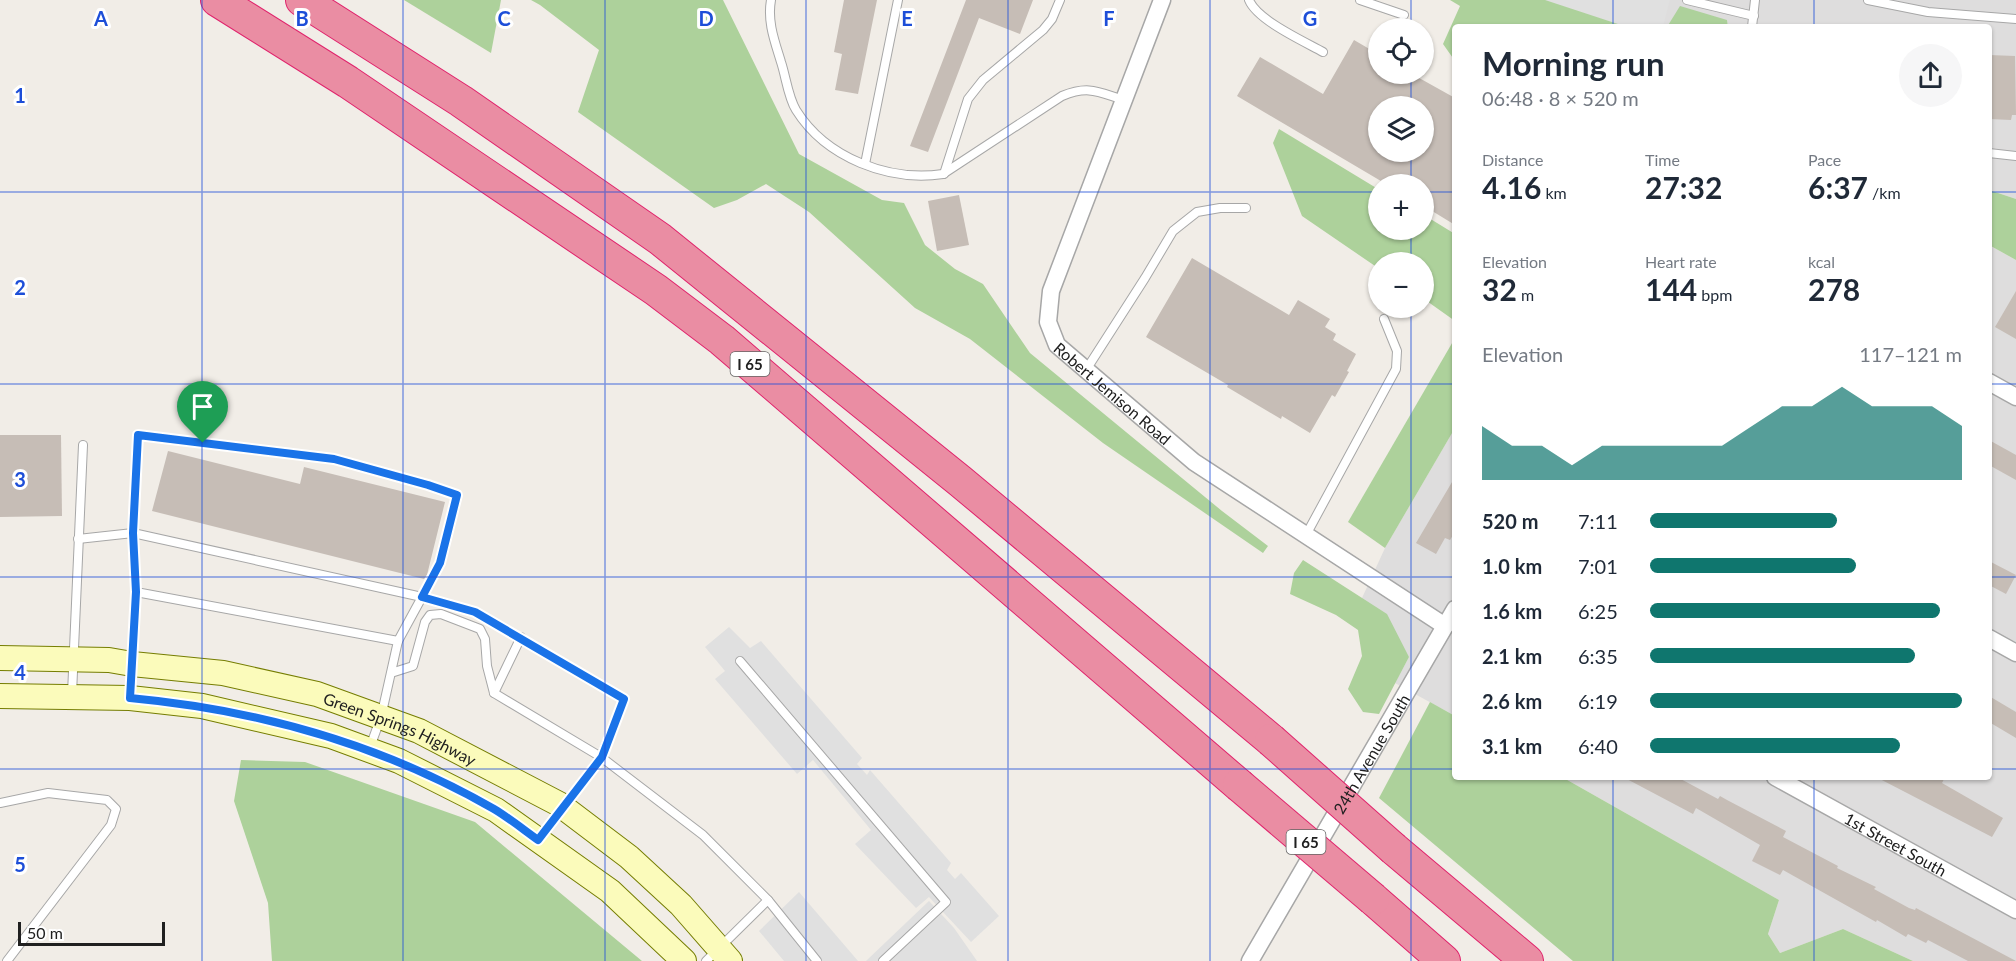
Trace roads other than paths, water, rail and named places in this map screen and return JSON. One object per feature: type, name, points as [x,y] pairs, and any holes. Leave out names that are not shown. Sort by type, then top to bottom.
[{"type":"highway","name":"I 65","points":[[217,0],[348,82],[656,290],[722,340],[1444,961]]},
{"type":"highway","name":"I 65","points":[[302,0],[461,101],[660,239],[960,481],[1271,740],[1394,849],[1527,961]]},
{"type":"main road","name":"Green Springs Highway","points":[[0,658],[109,660],[223,673],[317,694],[419,731],[564,807],[629,857],[681,905],[718,957]]},
{"type":"main road","name":"Green Springs Highway","points":[[0,696],[130,698],[202,706],[331,736],[399,761],[496,810],[610,891],[684,961]]},
{"type":"street","name":"Robert Jemison Road","points":[[1162,0],[1051,291],[1048,322],[1057,345],[1194,462],[1445,626]]},
{"type":"street","points":[[1992,384],[2016,397]]},
{"type":"street","name":"24th Avenue South","points":[[1250,961],[1452,614]]},
{"type":"street","points":[[1992,640],[2016,653]]},
{"type":"street","name":"1st Street South","points":[[1780,780],[2016,910]]},
{"type":"lane","points":[[771,0],[769,22],[795,108],[810,129],[834,150],[891,173],[924,177],[944,174],[1062,96],[1077,89],[1090,89],[1124,100]]},
{"type":"lane","points":[[866,164],[898,0]]},
{"type":"lane","points":[[944,174],[969,99],[983,81],[1043,30],[1052,19],[1060,0]]},
{"type":"lane","points":[[1249,0],[1252,8],[1323,52]]},
{"type":"lane","points":[[1360,0],[1404,15]]},
{"type":"lane","points":[[1687,0],[1754,16]]},
{"type":"lane","points":[[1753,24],[1755,0]]},
{"type":"lane","points":[[1868,0],[1928,12],[2016,19]]},
{"type":"lane","points":[[1992,153],[2016,156]]},
{"type":"lane","points":[[1086,370],[1173,231],[1197,212],[1220,208],[1246,208]]},
{"type":"lane","points":[[1306,535],[1396,369],[1397,351],[1384,319]]},
{"type":"lane","points":[[130,698],[136,592],[133,533],[138,435],[334,459],[457,495],[440,563],[398,641],[381,717],[369,750]]},
{"type":"lane","points":[[72,698],[83,445]]},
{"type":"lane","points":[[78,540],[133,533],[422,597],[475,612],[624,699],[602,757],[538,840]]},
{"type":"lane","points":[[136,592],[398,641]]},
{"type":"lane","points":[[392,673],[413,666],[425,622],[430,615],[441,614],[480,630],[485,639],[487,666],[494,693],[602,757],[703,835],[768,900],[817,961]]},
{"type":"lane","points":[[494,693],[521,638]]},
{"type":"lane","points":[[740,661],[946,902],[883,961]]},
{"type":"lane","points":[[0,803],[48,793],[107,800],[116,809],[111,825],[7,961]]},
{"type":"lane","points":[[718,957],[768,900]]}]
